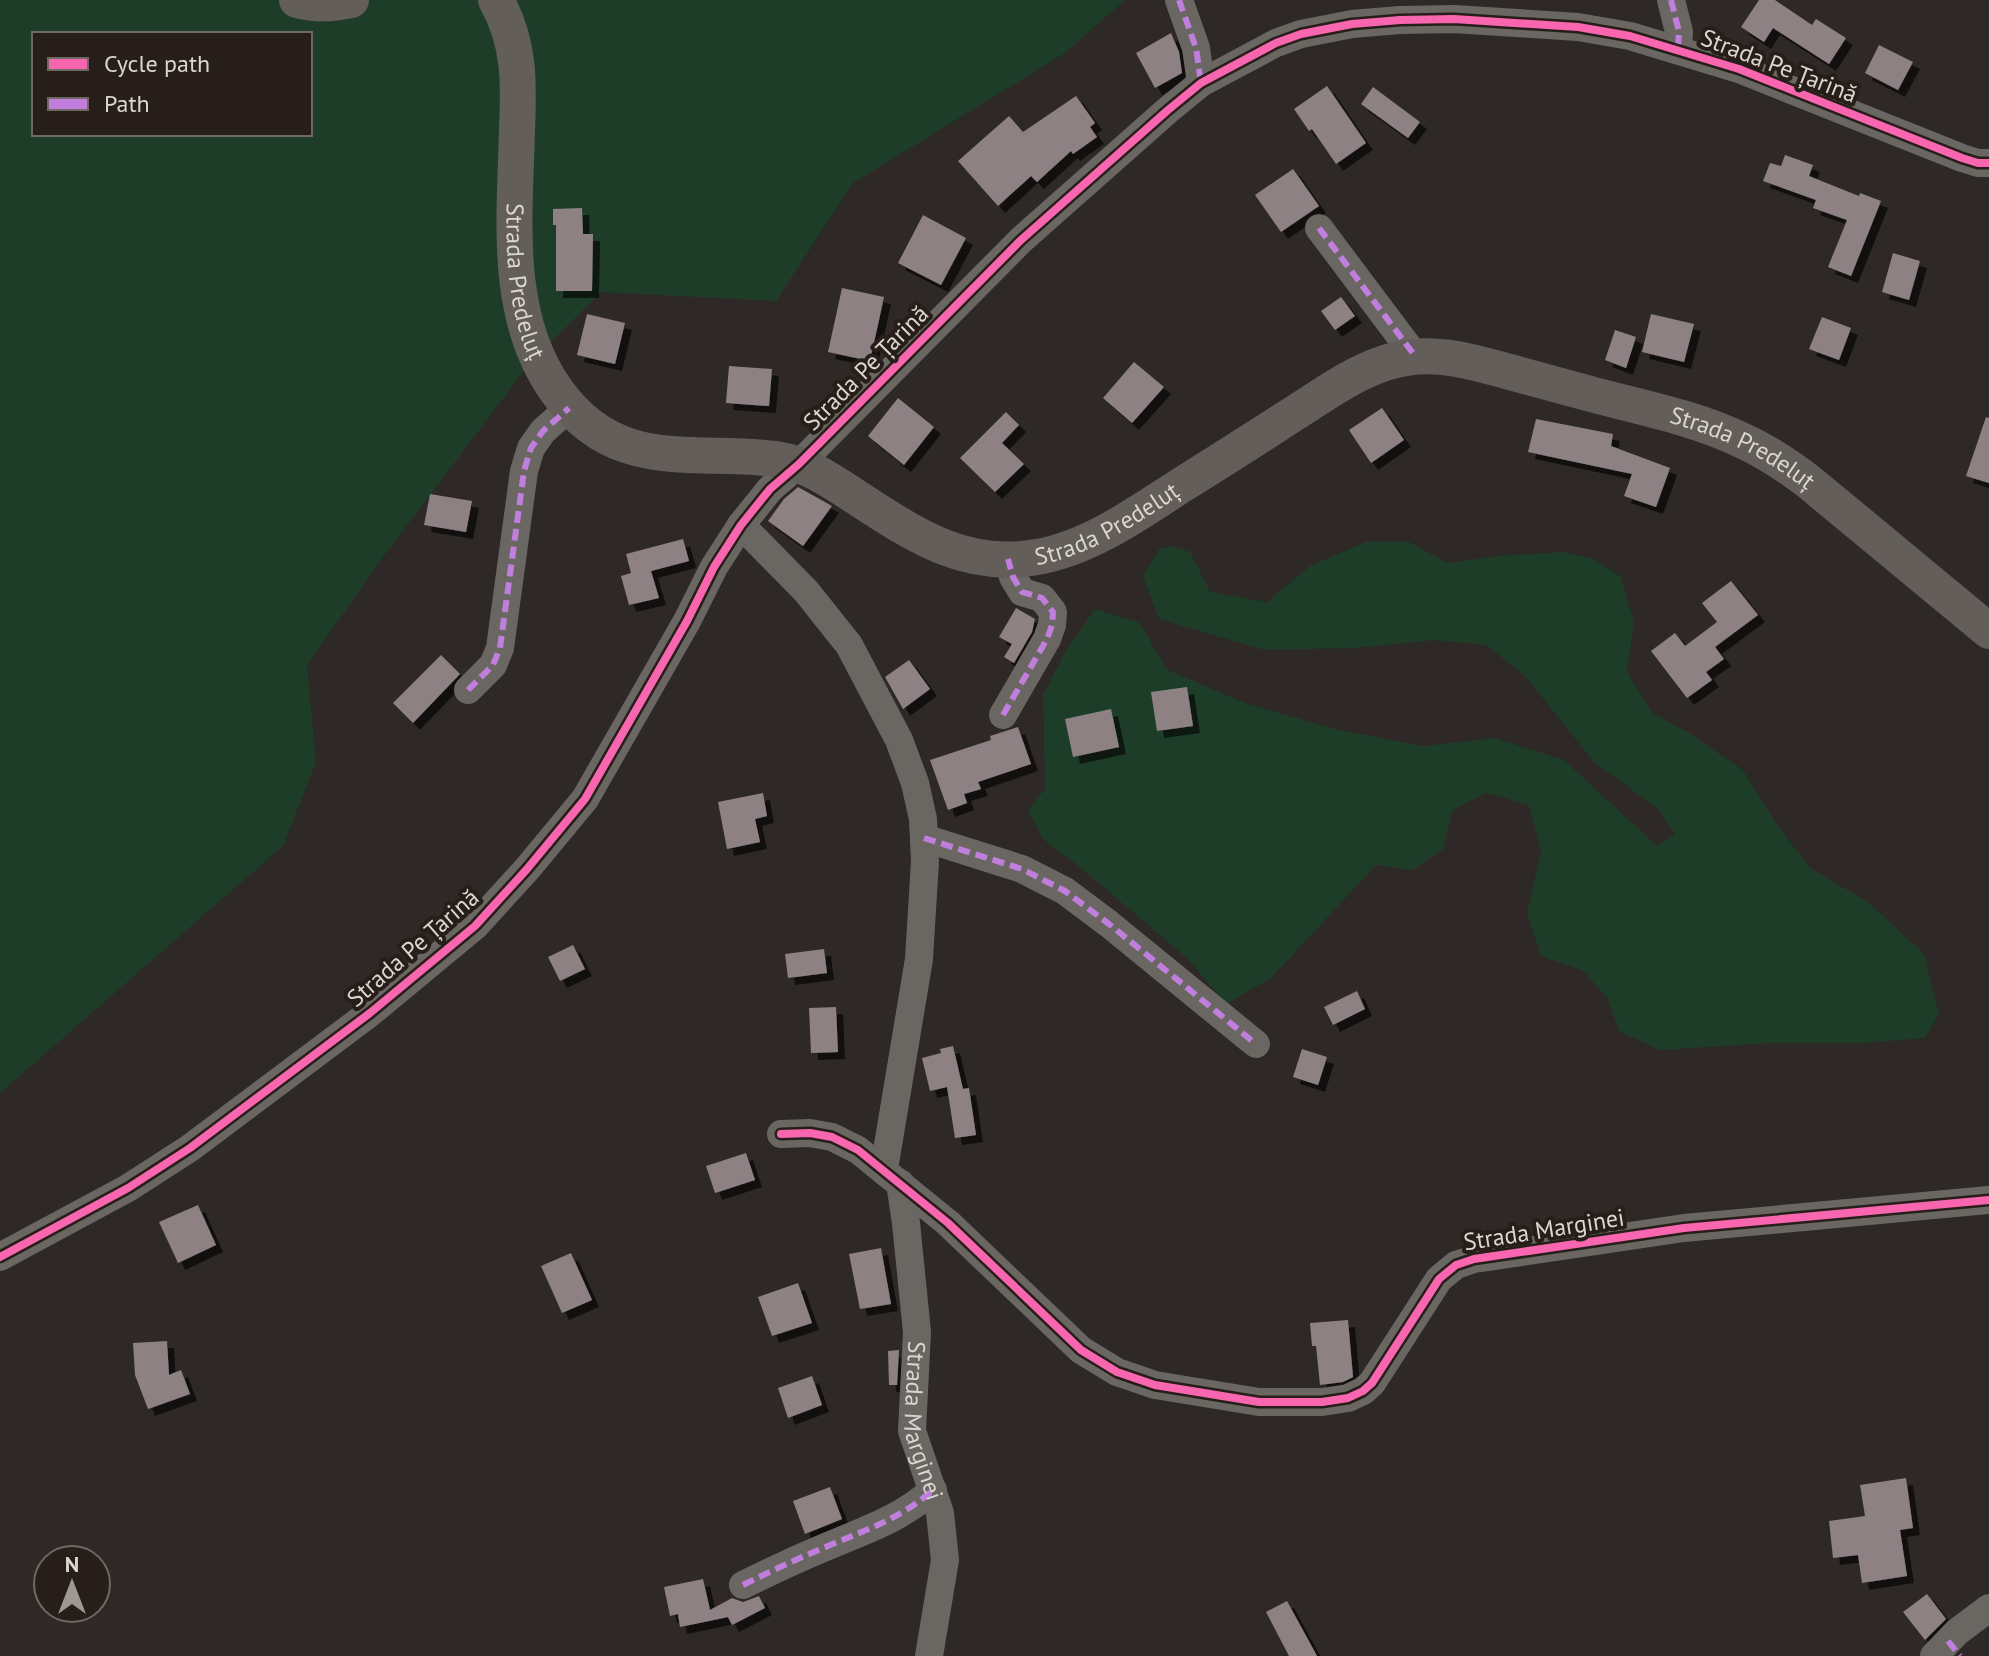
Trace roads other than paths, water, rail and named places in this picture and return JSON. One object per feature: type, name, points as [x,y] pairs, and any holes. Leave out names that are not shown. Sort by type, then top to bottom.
[{"type":"main road","points":[[297,0],[315,5],[351,0]]},
{"type":"main road","name":"Strada Predeluț","points":[[496,0],[509,25],[518,73],[514,228],[520,297],[538,359],[553,387],[569,408],[600,433],[622,444],[671,455],[754,458],[799,464],[825,476],[926,541],[948,550],[976,557],[1038,557],[1092,538],[1141,512],[1364,371],[1393,360],[1415,356],[1441,357],[1477,363],[1685,420],[1739,438],[1783,462],[1809,482],[1989,631]]},
{"type":"street","points":[[1179,0],[1196,48],[1201,83]]},
{"type":"street","points":[[1671,0],[1679,32],[1678,49]]},
{"type":"street","name":"Strada Pe Țarină","points":[[0,1257],[128,1188],[190,1148],[370,1013],[475,926],[585,799],[680,634],[714,567],[741,525],[770,489],[799,464],[1021,240],[1201,83],[1276,43],[1301,34],[1352,24],[1454,19],[1578,27],[1630,36],[1739,69],[1962,158],[1989,163]]},
{"type":"street","points":[[1319,228],[1415,356]]},
{"type":"street","points":[[468,690],[493,665],[500,648],[519,499],[531,448],[543,431],[569,408]]},
{"type":"street","points":[[741,525],[806,591],[849,645],[899,740],[915,783],[923,819],[925,861],[919,959],[892,1176]]},
{"type":"street","points":[[1003,715],[1047,639],[1053,612],[1042,598],[1022,592],[1013,577],[1008,559]]},
{"type":"street","points":[[924,838],[1022,869],[1065,891],[1256,1044]]},
{"type":"street","name":"Strada Marginei","points":[[781,1134],[810,1133],[832,1137],[858,1150],[948,1223],[1081,1350],[1117,1372],[1155,1385],[1259,1402],[1322,1402],[1348,1398],[1363,1391],[1372,1383],[1439,1279],[1456,1265],[1474,1259],[1684,1228],[1989,1200]]},
{"type":"street","name":"Strada Marginei","points":[[892,1176],[906,1223],[917,1332],[912,1431],[940,1513],[945,1560],[929,1656]]},
{"type":"street","points":[[743,1585],[895,1518],[933,1490]]},
{"type":"street","points":[[1948,1651],[1989,1608]]}]
